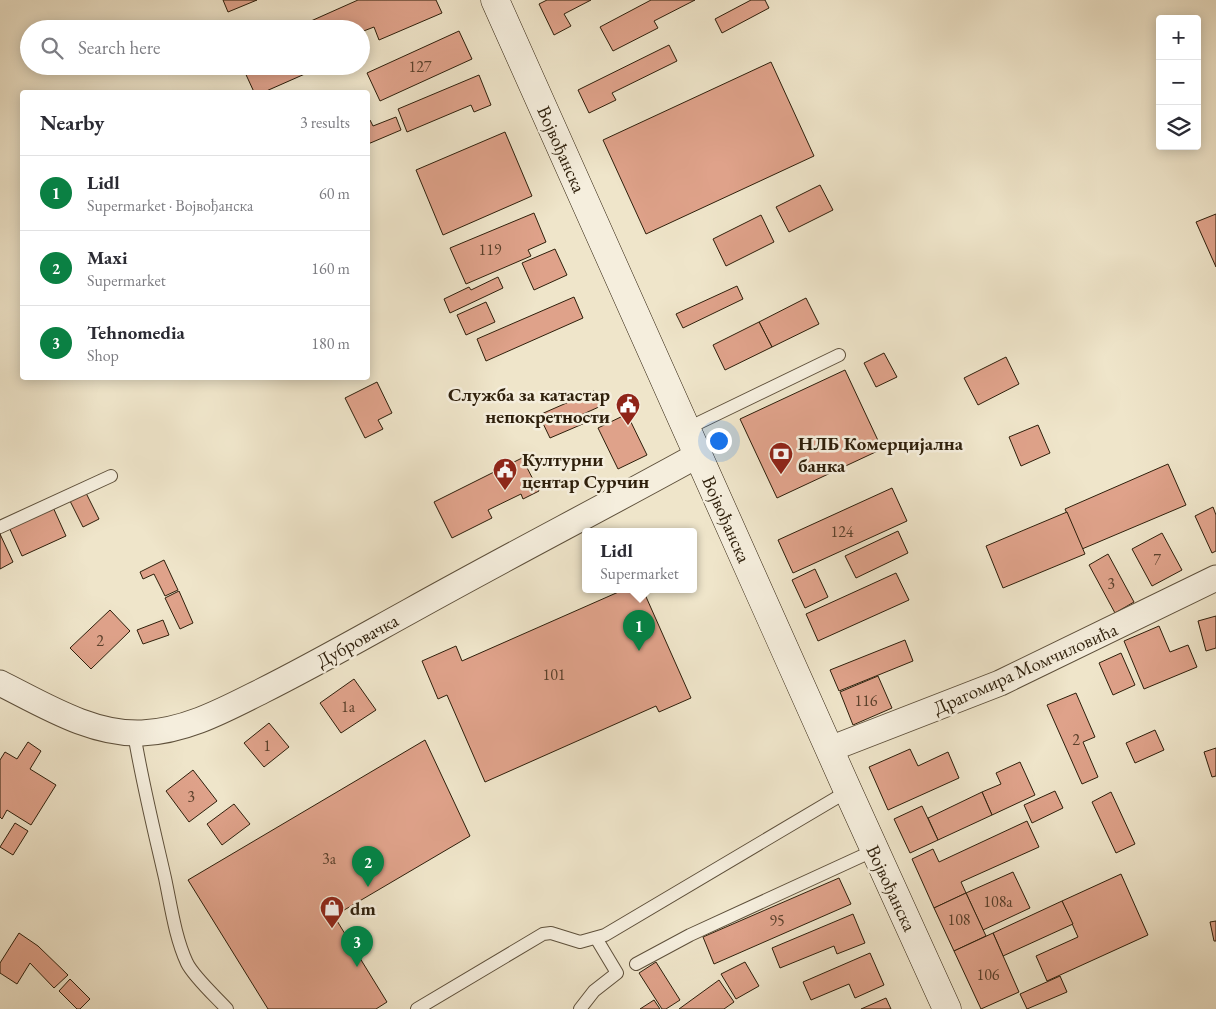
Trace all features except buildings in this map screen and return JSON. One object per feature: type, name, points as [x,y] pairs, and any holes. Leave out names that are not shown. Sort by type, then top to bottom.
[{"type":"main road","name":"Војвођанска","points":[[496,0],[947,1009]]},
{"type":"street","name":"Дубровачка","points":[[0,683],[63,714],[102,729],[134,733],[160,731],[206,719],[285,680],[698,455]]},
{"type":"street","name":"Драгомира Момчиловића","points":[[830,749],[1000,683],[1216,578]]},
{"type":"lane","points":[[686,428],[839,355]]},
{"type":"lane","points":[[0,527],[111,476]]},
{"type":"lane","points":[[134,733],[145,791],[184,954],[191,968],[227,1009]]},
{"type":"lane","points":[[417,1009],[543,934],[551,933],[580,942],[596,938],[624,924],[848,791]]},
{"type":"lane","points":[[636,964],[690,935],[875,850]]},
{"type":"lane","points":[[580,1009],[594,991],[617,974],[596,938]]},
{"type":"place","name":"Служба за катастар непокретности","points":[[628,426]]},
{"type":"place","name":"НЛБ Комерцијална банка","points":[[781,475]]},
{"type":"place","name":"Културни центар Сурчин","points":[[505,491]]},
{"type":"place","name":"Lidl","points":[[639,651]]},
{"type":"place","name":"Maxi","points":[[368,887]]},
{"type":"place","name":"dm","points":[[332,929]]},
{"type":"place","name":"Tehnomedia","points":[[357,967]]}]
